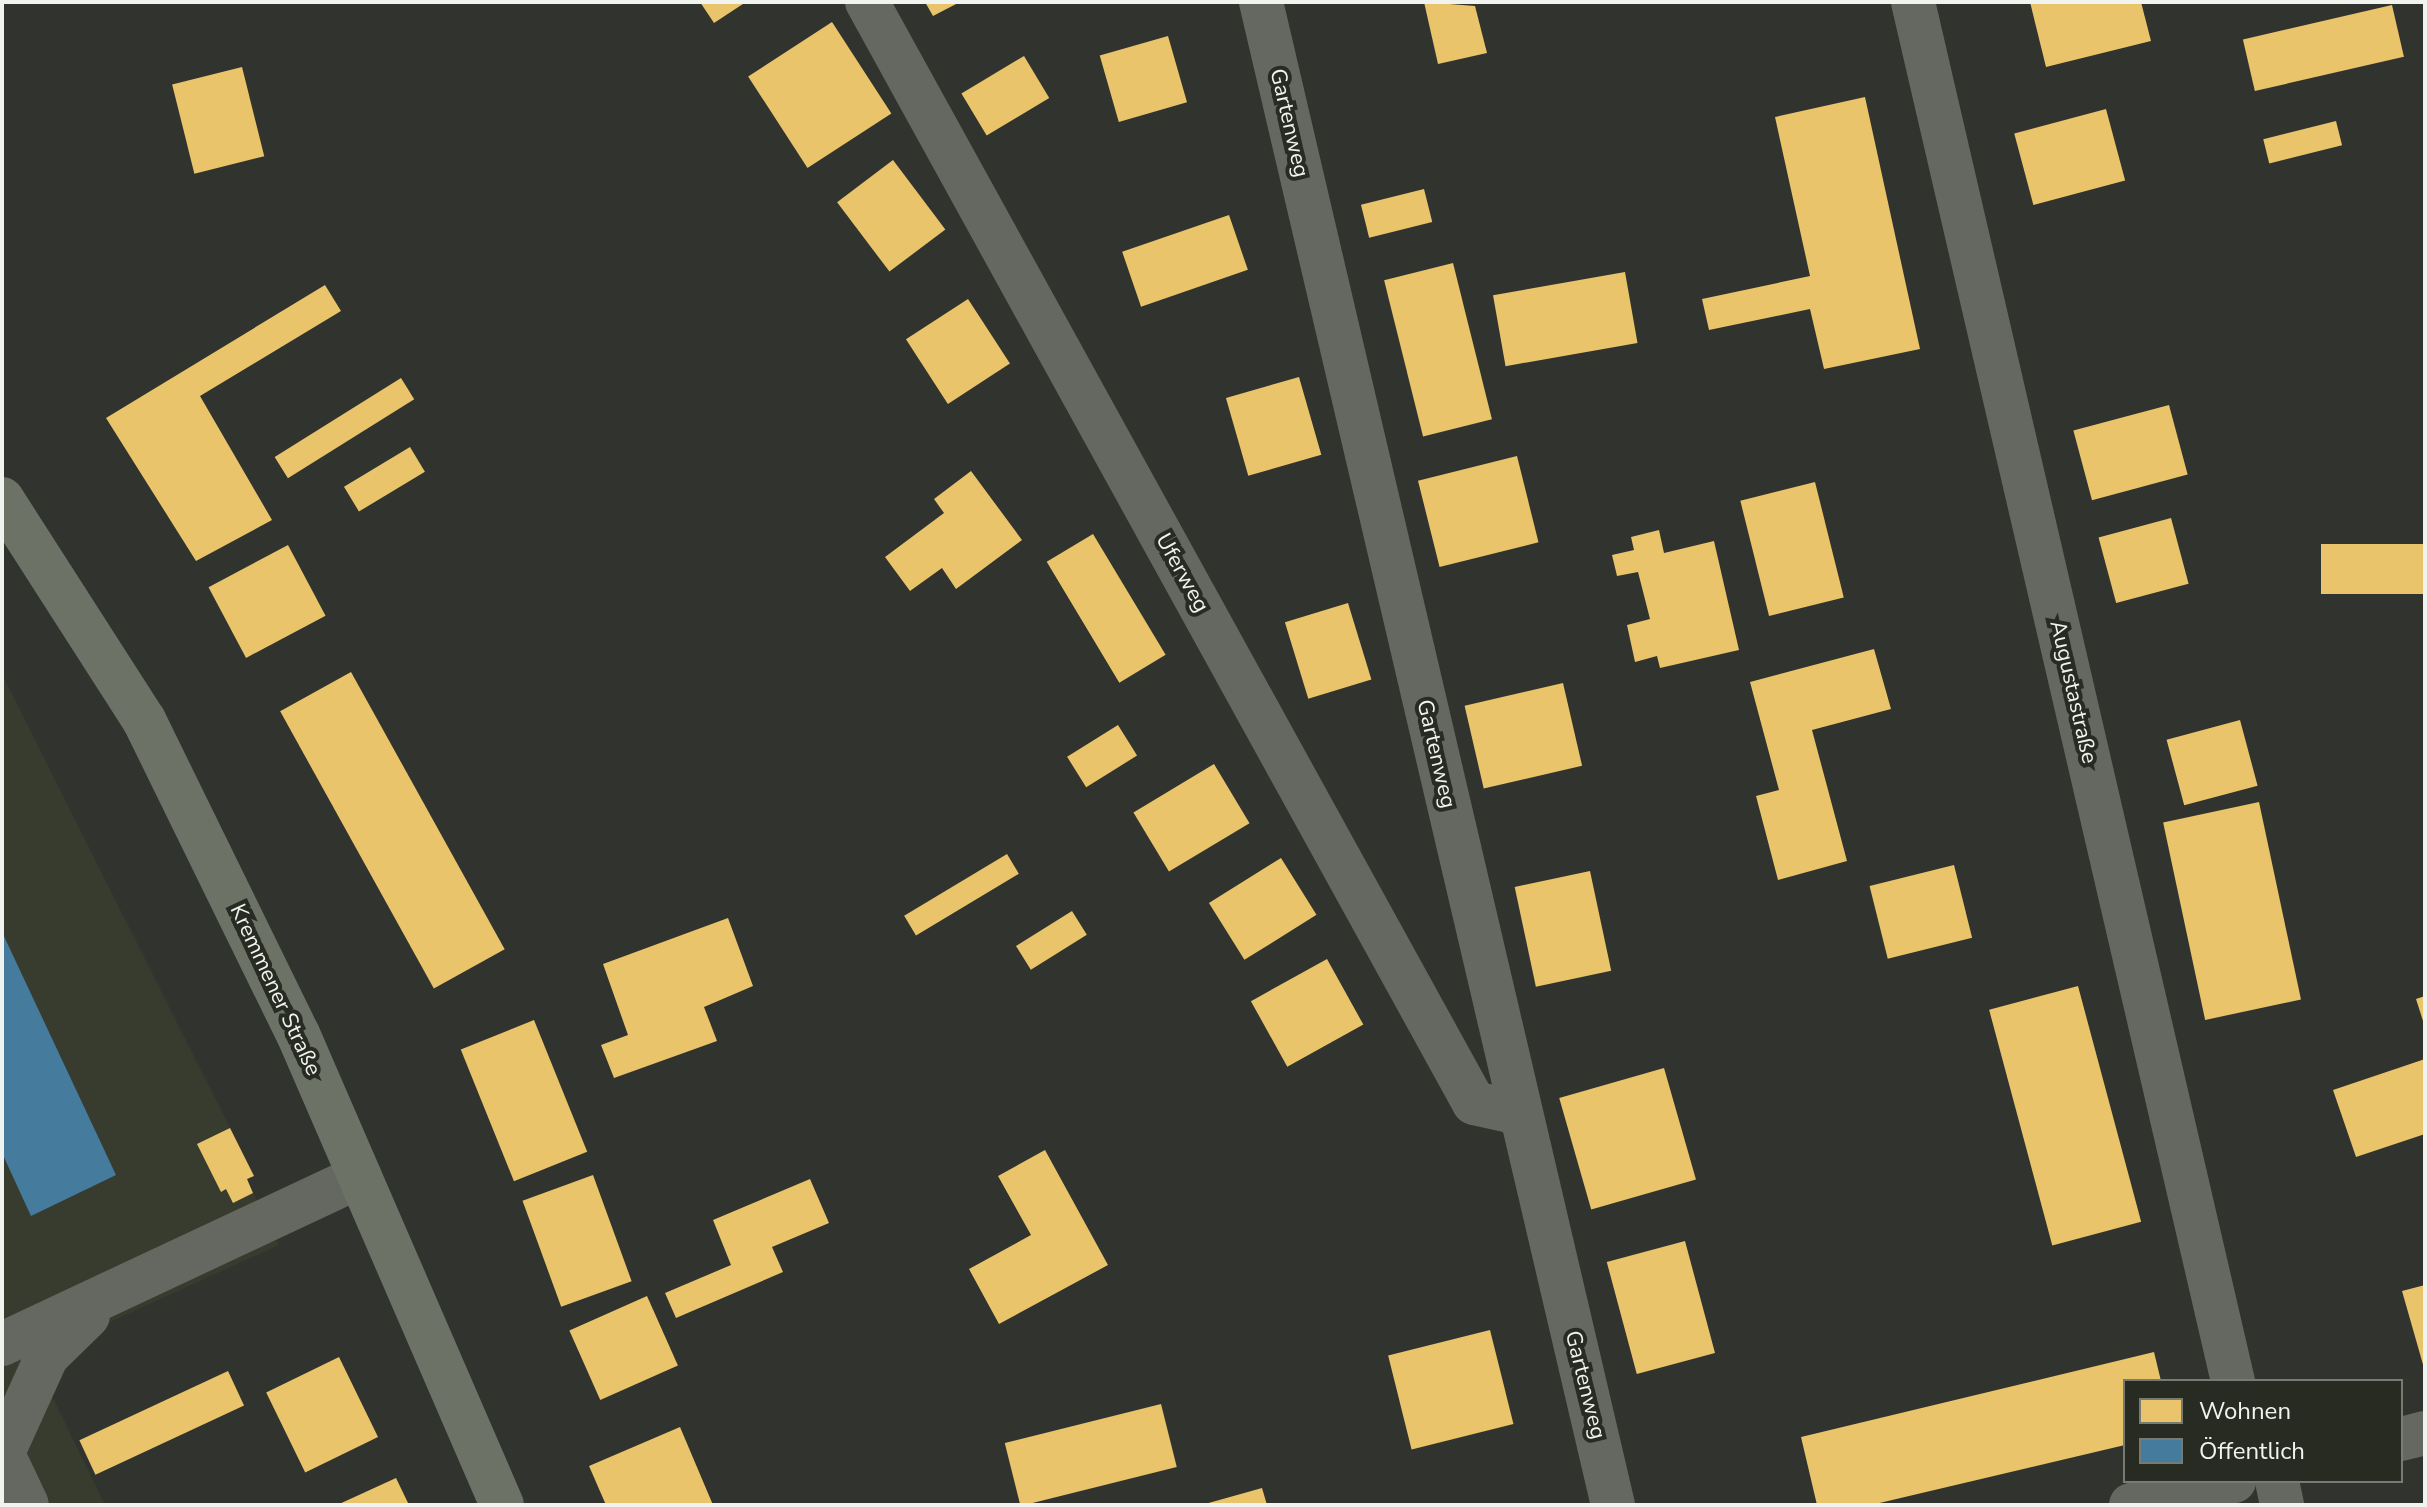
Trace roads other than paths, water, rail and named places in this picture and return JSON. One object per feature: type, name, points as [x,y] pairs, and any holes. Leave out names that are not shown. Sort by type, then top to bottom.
[{"type":"main road","name":"Kremmener Straße","points":[[2,499],[144,720],[298,1034],[502,1505]]},
{"type":"street","name":"Uferweg","points":[[867,2],[1474,1103],[1519,1113]]},
{"type":"street","name":"Gartenweg","points":[[1261,2],[1613,1505]]},
{"type":"street","name":"Augustastraße","points":[[1913,2],[2233,1379]]},
{"type":"street","points":[[2,1344],[360,1176]]},
{"type":"street","points":[[27,1505],[3,1454],[47,1356],[113,1293]]},
{"type":"street","points":[[2403,1438],[2425,1433]]},
{"type":"street","points":[[2131,1505],[2225,1483]]},
{"type":"street","points":[[2277,1483],[2282,1505]]}]
